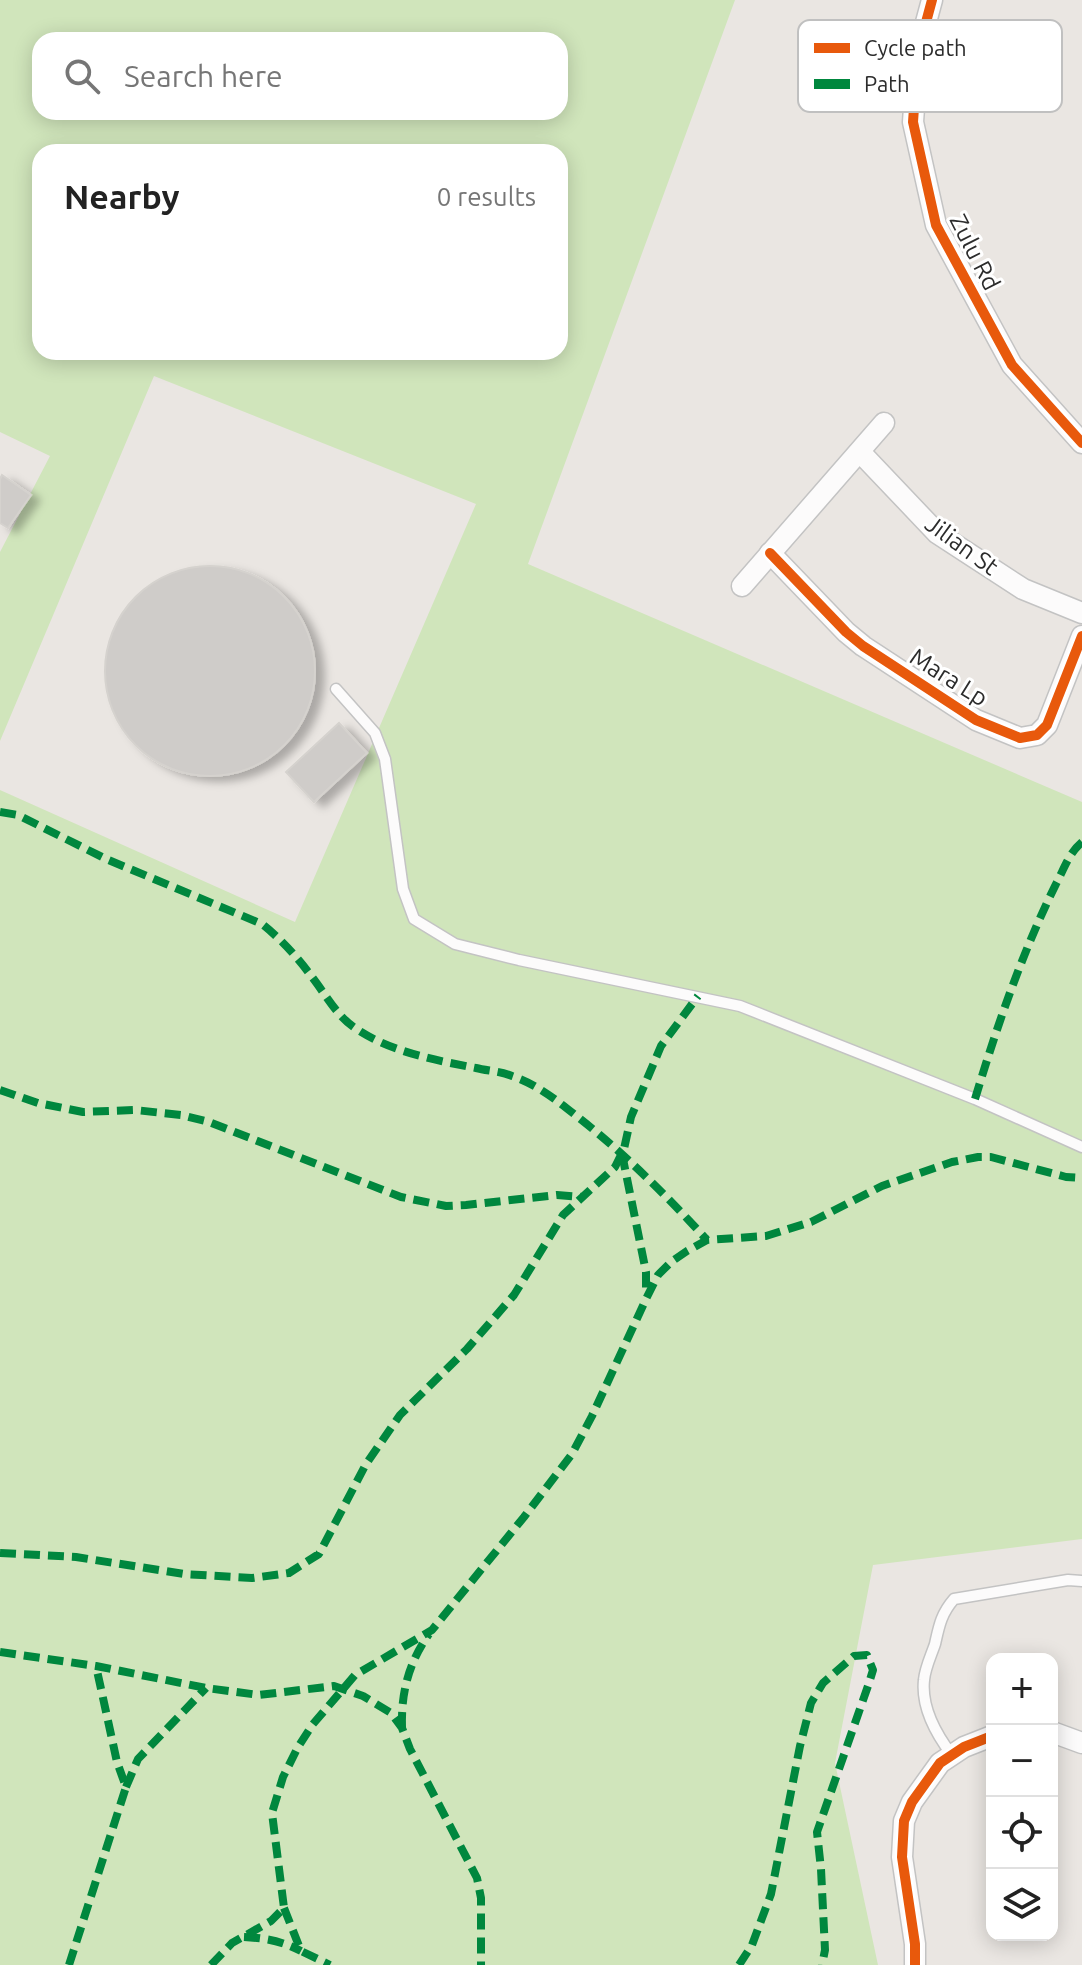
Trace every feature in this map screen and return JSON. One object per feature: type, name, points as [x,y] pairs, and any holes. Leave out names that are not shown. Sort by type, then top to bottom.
[{"type":"street","name":"Zulu Rd","points":[[927,20],[932,0]]},
{"type":"street","name":"Zulu Rd","points":[[914,112],[913,122],[936,225],[1012,365],[1082,443]]},
{"type":"street","points":[[742,586],[884,423]]},
{"type":"street","name":"Jilian St","points":[[860,452],[937,533],[1023,589],[1082,613]]},
{"type":"street","name":"Mara Lp","points":[[770,553],[863,646],[976,720],[1017,737],[1032,737],[1047,725],[1082,636]]},
{"type":"street","points":[[1058,1734],[1082,1743]]},
{"type":"street","points":[[915,1965],[915,1944],[902,1857],[904,1821],[912,1802],[940,1763],[964,1747],[986,1738]]},
{"type":"lane","points":[[336,689],[375,733],[385,759],[403,889],[414,919],[455,944],[534,964],[740,1006],[975,1099],[1082,1147]]},
{"type":"lane","points":[[952,1755],[934,1728],[924,1696],[924,1678],[943,1611],[954,1599],[1068,1580],[1082,1581]]},
{"type":"green space","points":[[0,0],[735,0],[528,564],[1082,802],[1082,1539],[873,1565],[835,1763],[878,1965],[0,1965],[0,790],[295,922],[476,504],[154,376],[0,741],[0,552],[50,456],[0,432]]},
{"type":"building","points":[[2,475],[31,495],[8,528],[0,523]]},
{"type":"building","points":[[210,566],[250,574],[284,597],[307,631],[315,671],[307,711],[284,745],[250,768],[210,776],[170,768],[136,745],[113,711],[105,671],[113,631],[136,597],[170,574]]},
{"type":"building","points":[[339,723],[367,753],[314,802],[286,772]]},
{"type":"marked path","points":[[0,812],[18,815],[106,859],[262,924],[295,956],[342,1017],[369,1036],[413,1054],[508,1074],[552,1097],[627,1159],[707,1240]]},
{"type":"marked path","points":[[975,1099],[1001,1017],[1032,936],[1067,862],[1082,842]]},
{"type":"marked path","points":[[0,1553],[76,1557],[184,1574],[252,1578],[289,1573],[319,1554],[366,1464],[400,1415],[467,1349],[514,1295],[563,1215],[615,1167],[624,1149],[631,1117],[661,1046],[698,996]]},
{"type":"marked path","points":[[0,1090],[38,1103],[83,1112],[135,1110],[181,1115],[209,1122],[401,1197],[446,1206],[557,1195],[583,1197]]},
{"type":"marked path","points":[[622,1154],[646,1272],[646,1295]]},
{"type":"marked path","points":[[211,1965],[232,1943],[271,1921],[284,1908],[272,1813],[283,1777],[313,1724],[355,1675],[432,1630],[524,1517],[572,1454],[658,1275],[671,1262],[707,1240],[766,1236],[811,1222],[882,1186],[952,1162],[991,1157],[1066,1177],[1082,1178]]},
{"type":"marked path","points":[[402,1728],[407,1679],[429,1634]]},
{"type":"marked path","points":[[0,1652],[259,1695],[334,1686],[363,1696],[391,1713],[402,1728],[477,1878],[481,1898],[481,1965]]},
{"type":"marked path","points":[[739,1965],[752,1945],[771,1894],[811,1703],[823,1683],[854,1656],[867,1655],[873,1670],[817,1832],[825,1950],[822,1965]]},
{"type":"marked path","points":[[69,1965],[126,1787],[117,1762],[96,1666]]},
{"type":"marked path","points":[[126,1787],[138,1759],[206,1688]]},
{"type":"marked path","points":[[284,1908],[301,1951],[330,1965]]},
{"type":"marked path","points":[[244,1937],[273,1941],[301,1951]]},
{"type":"cycle path","points":[[927,20],[932,0]]},
{"type":"cycle path","points":[[914,112],[913,122],[936,225],[1012,365],[1082,443]]},
{"type":"cycle path","points":[[770,553],[863,646],[976,720],[1020,738],[1037,735],[1047,725],[1082,636]]},
{"type":"cycle path","points":[[915,1965],[915,1944],[902,1857],[904,1821],[912,1802],[940,1763],[964,1747],[986,1738]]}]
